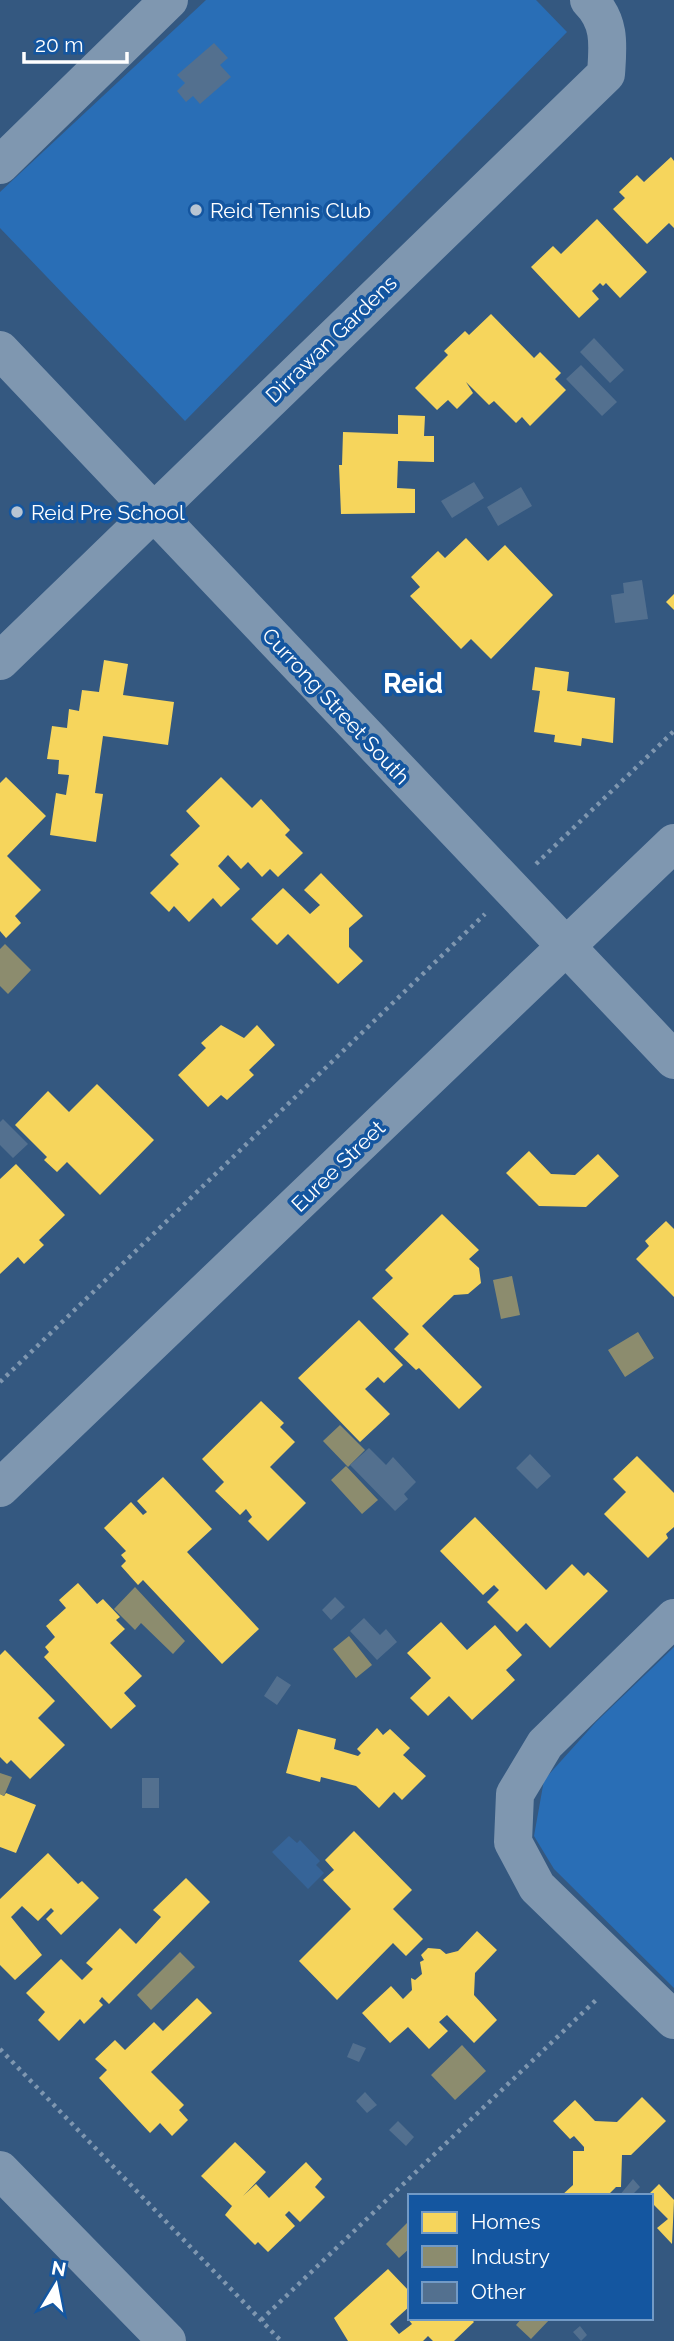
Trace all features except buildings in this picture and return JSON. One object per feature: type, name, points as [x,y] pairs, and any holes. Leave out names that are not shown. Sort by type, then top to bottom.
[{"type":"street","points":[[0,165],[169,0]]},
{"type":"street","name":"Dirrawan Gardens","points":[[0,661],[606,74],[609,36],[598,9],[589,0]]},
{"type":"street","name":"Currong Street South","points":[[0,350],[674,1060]]},
{"type":"street","name":"Euree Street","points":[[0,1488],[674,843]]},
{"type":"street","points":[[674,1618],[545,1744],[515,1794],[513,1842],[537,1887],[674,2020]]},
{"type":"street","points":[[0,2170],[167,2341]]},
{"type":"path","points":[[0,1382],[674,731]]},
{"type":"path","points":[[261,2320],[596,2000]]},
{"type":"path","points":[[0,2049],[281,2341]]},
{"type":"shaded area","name":"Reid Tennis Club","points":[[206,0],[536,0],[567,32],[185,421],[0,228],[0,192]]},
{"type":"shaded area","points":[[674,1647],[674,1988],[554,1869],[534,1836],[544,1780],[596,1722]]},
{"type":"shaded area","points":[[289,1836],[297,1843],[300,1840],[320,1861],[316,1865],[324,1873],[308,1889],[272,1852]]},
{"type":"place","name":"Reid Tennis Club","points":[[196,210]]},
{"type":"place","name":"Reid Pre School","points":[[17,512]]},
{"type":"district","name":"Reid","points":[[413,683]]}]
